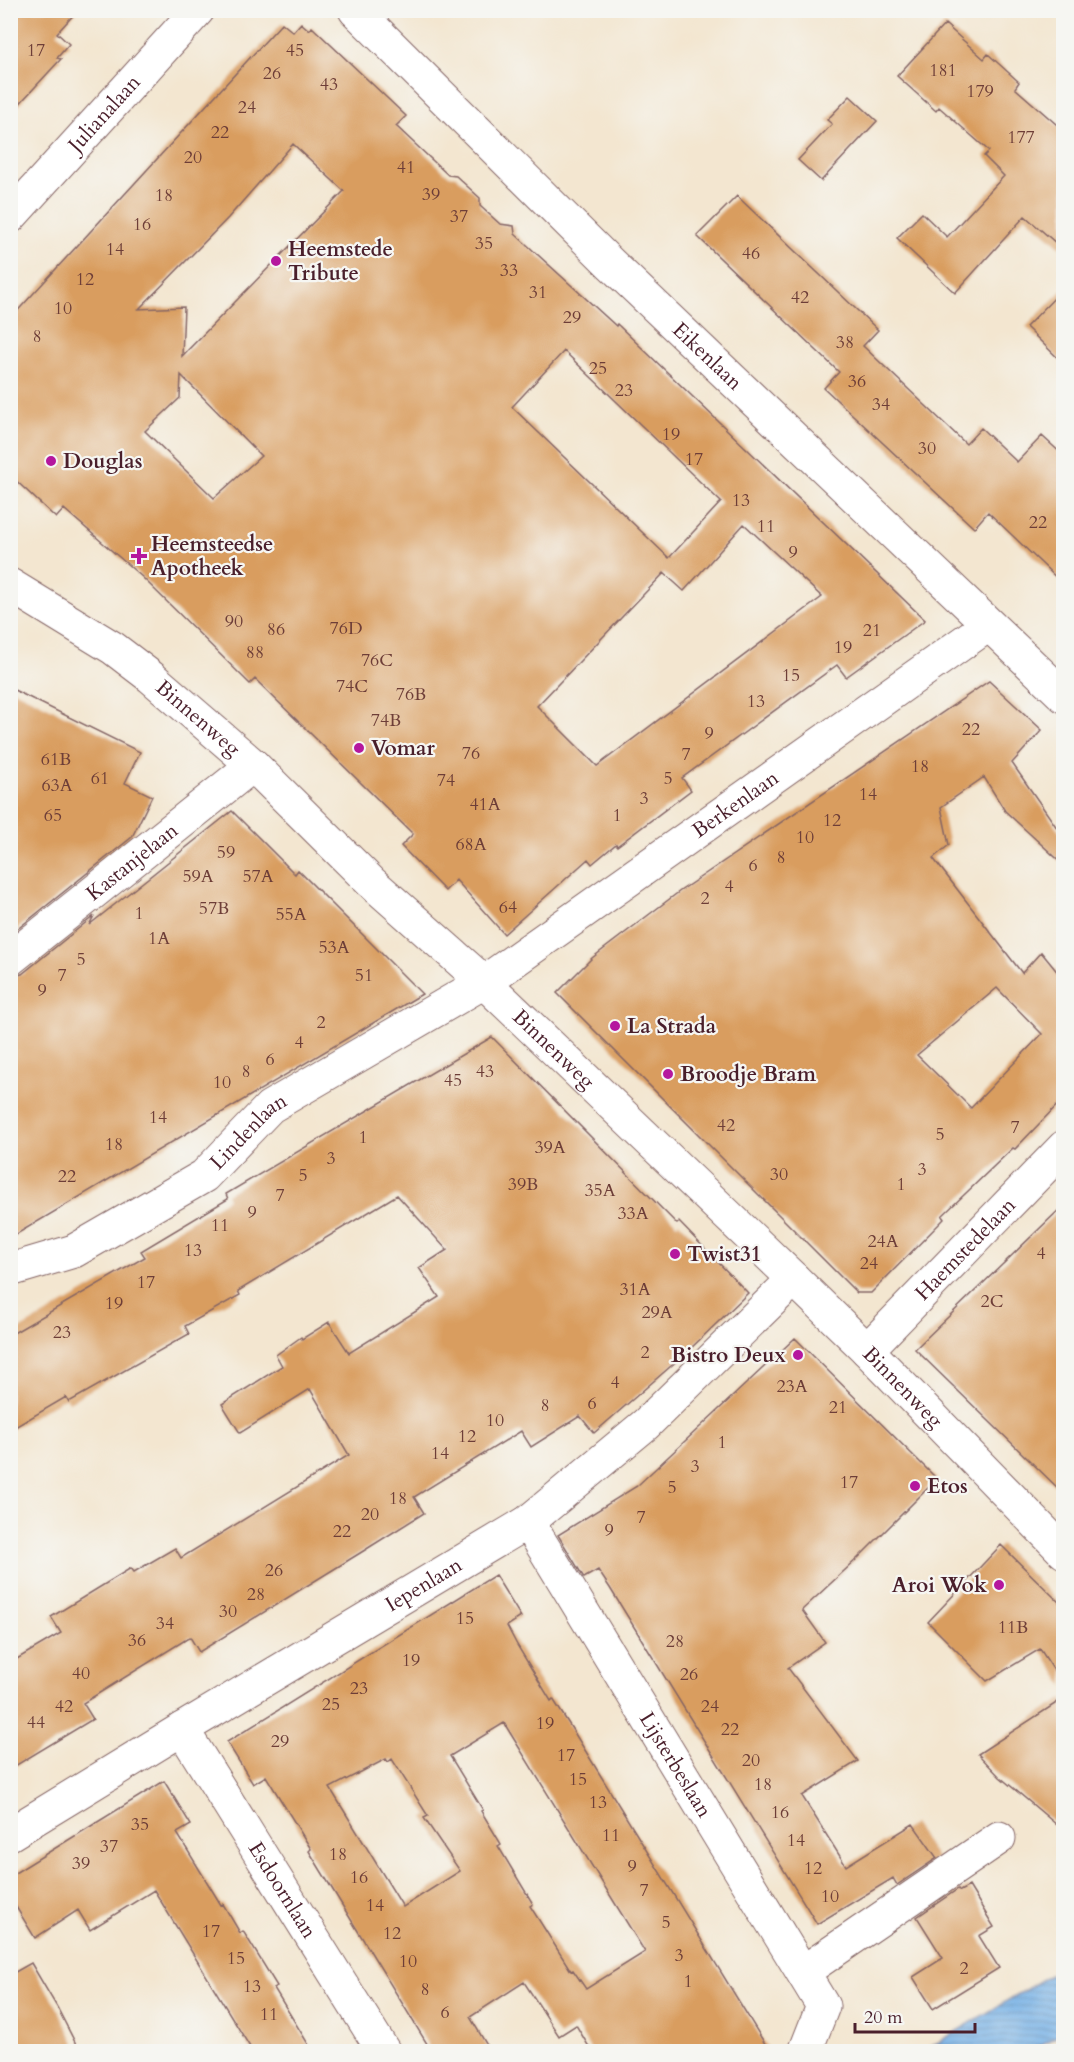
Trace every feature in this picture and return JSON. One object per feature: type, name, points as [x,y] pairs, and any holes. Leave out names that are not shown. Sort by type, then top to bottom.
[{"type":"street","name":"Julianalaan","points":[[10,217],[198,10]]},
{"type":"street","name":"Eikenlaan","points":[[355,10],[610,262],[1064,696]]},
{"type":"street","name":"Binnenweg","points":[[10,585],[113,648],[253,765],[371,882],[484,982],[794,1279],[867,1350],[1064,1552]]},
{"type":"street","name":"Berkenlaan","points":[[484,982],[988,625]]},
{"type":"street","name":"Kastanjelaan","points":[[10,959],[253,765]]},
{"type":"street","name":"Lindenlaan","points":[[10,1270],[74,1251],[204,1176],[270,1107],[484,982]]},
{"type":"street","name":"Haemstedelaan","points":[[867,1350],[1064,1147]]},
{"type":"street","name":"Iepenlaan","points":[[10,1834],[528,1522],[645,1424],[794,1279]]},
{"type":"street","name":"Lijsterbeslaan","points":[[528,1522],[823,2006],[805,2052]]},
{"type":"street","name":"Esdoornlaan","points":[[182,1729],[384,2052]]},
{"type":"street","points":[[803,1972],[999,1838]]},
{"type":"water","points":[[1063,1967],[1063,2032],[1031,2051],[924,2051]]},
{"type":"building","points":[[10,10],[78,10],[57,33],[69,44],[57,58],[61,59],[10,114]]},
{"type":"building","points":[[282,23],[293,32],[301,23],[309,30],[312,27],[406,116],[396,126],[448,175],[456,176],[480,198],[480,206],[500,224],[514,226],[515,234],[616,326],[617,324],[925,620],[846,677],[837,665],[682,778],[691,790],[592,864],[588,859],[504,934],[456,880],[445,891],[401,846],[413,834],[255,679],[250,684],[142,577],[64,509],[56,518],[10,475],[10,319]],"holes":[[[293,144],[344,191],[182,356],[184,307],[139,309],[228,218]],[[564,351],[721,502],[669,558],[512,407]],[[181,375],[261,456],[214,498],[145,431],[180,398]],[[744,524],[822,597],[597,766],[537,706],[664,573],[684,591]]]},
{"type":"building","points":[[945,24],[984,59],[988,54],[1019,82],[1015,88],[1064,131],[1064,250],[1025,216],[955,293],[897,238],[922,213],[947,237],[1004,176],[984,156],[989,151],[939,107],[936,111],[897,76]]},
{"type":"building","points":[[850,96],[877,121],[821,181],[798,160],[832,124],[827,120]]},
{"type":"building","points":[[737,196],[878,330],[863,346],[966,444],[981,428],[1017,462],[1042,436],[1064,456],[1064,585],[988,512],[974,528],[824,388],[839,372],[697,236]]},
{"type":"building","points":[[1064,288],[1064,364],[1026,327]]},
{"type":"building","points":[[989,681],[1042,730],[1012,763],[1064,838],[1064,865],[1005,811],[984,777],[941,807],[949,845],[933,858],[1022,973],[1041,952],[1064,980],[1064,1098],[1015,1149],[1013,1148],[942,1216],[944,1219],[871,1293],[857,1293],[557,993],[592,958],[680,891]],"holes":[[[997,988],[1042,1034],[971,1108],[917,1055]]]},
{"type":"building","points":[[10,688],[140,752],[125,783],[152,796],[132,837],[10,935]]},
{"type":"building","points":[[232,811],[295,874],[298,870],[422,994],[10,1238],[10,977],[22,974],[94,916],[89,925]]},
{"type":"building","points":[[492,1037],[748,1293],[686,1353],[594,1433],[580,1416],[531,1447],[521,1431],[414,1497],[424,1513],[199,1652],[190,1637],[83,1703],[93,1719],[10,1769],[10,1663],[61,1633],[51,1617],[131,1568],[134,1572],[175,1548],[181,1558],[349,1455],[310,1389],[240,1433],[222,1404],[282,1366],[276,1355],[301,1337],[302,1339],[329,1322],[349,1353],[439,1297],[419,1268],[447,1250],[397,1195],[238,1291],[240,1295],[185,1326],[189,1334],[69,1402],[66,1397],[10,1430],[10,1335],[145,1257],[141,1251],[228,1199],[226,1194]]},
{"type":"building","points":[[1064,1205],[1064,1494],[915,1349]]},
{"type":"building","points":[[795,1338],[937,1479],[802,1610],[825,1642],[788,1668],[858,1761],[802,1796],[846,1866],[913,1824],[937,1858],[897,1885],[893,1878],[817,1924],[610,1588],[598,1570],[584,1578],[558,1535],[637,1486]]},
{"type":"building","points":[[1001,1545],[1064,1607],[1064,1686],[1040,1649],[987,1681],[928,1622]]},
{"type":"building","points":[[495,1575],[521,1617],[507,1626],[517,1645],[551,1701],[553,1699],[572,1729],[770,2052],[592,2052],[576,2025],[559,2036],[524,1982],[470,2017],[491,2052],[432,2052],[309,1851],[311,1849],[266,1776],[253,1784],[227,1742]],"holes":[[[504,1723],[645,1952],[586,1989],[573,1970],[571,1971],[530,1906],[533,1904],[498,1846],[501,1844],[481,1811],[483,1810],[450,1756]],[[386,1759],[388,1762],[392,1759],[428,1816],[424,1818],[460,1871],[403,1907],[330,1788]]]},
{"type":"building","points":[[1064,1698],[1064,1831],[1000,1777],[978,1754]]},
{"type":"building","points":[[164,1781],[191,1825],[177,1833],[221,1905],[223,1904],[240,1933],[243,1931],[277,1986],[274,1988],[313,2052],[253,2052],[154,1890],[90,1930],[78,1910],[35,1938],[10,1897],[10,1876]]},
{"type":"building","points":[[969,1886],[994,1927],[979,1936],[999,1968],[933,2009],[913,1977],[943,1958],[917,1917],[958,1889],[960,1891]]},
{"type":"building","points":[[31,1963],[80,2052],[10,2052],[10,1975]]},
{"type":"place","name":"Heemstede Tribute","points":[[276,261]]},
{"type":"place","name":"Douglas","points":[[51,461]]},
{"type":"place","name":"Heemsteedse Apotheek","points":[[139,556]]},
{"type":"place","name":"Vomar","points":[[359,748]]},
{"type":"place","name":"La Strada","points":[[615,1026]]},
{"type":"place","name":"Broodje Bram","points":[[668,1074]]},
{"type":"place","name":"Twist31","points":[[675,1254]]},
{"type":"place","name":"Bistro Deux","points":[[798,1355]]},
{"type":"place","name":"Etos","points":[[915,1486]]},
{"type":"place","name":"Aroi Wok","points":[[999,1585]]}]
